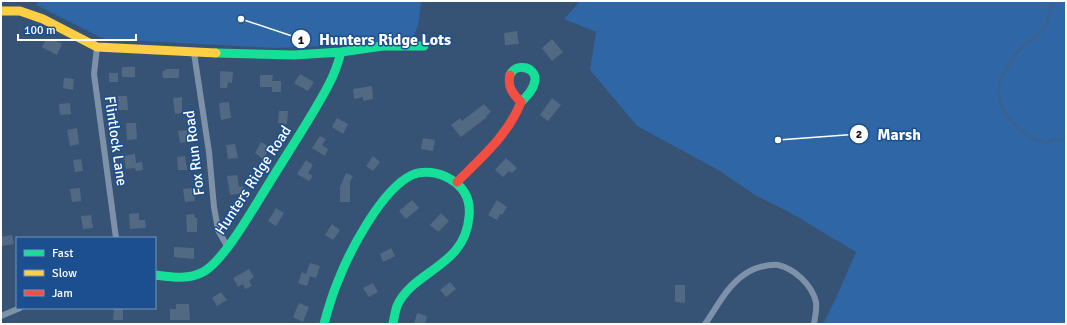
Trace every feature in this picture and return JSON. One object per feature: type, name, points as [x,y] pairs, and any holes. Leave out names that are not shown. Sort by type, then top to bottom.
[{"type":"street","points":[[1,11],[20,11],[43,19],[96,47],[194,53],[294,55],[341,52],[383,46],[424,46]]},
{"type":"street","name":"Flintlock Lane","points":[[96,47],[94,74],[116,237]]},
{"type":"street","name":"Hunters Ridge Road","points":[[156,275],[183,277],[193,276],[203,272],[213,264],[260,200],[328,85],[339,61],[341,52]]},
{"type":"street","name":"Fox Run Road","points":[[194,53],[209,152],[214,207],[218,230],[227,246]]},
{"type":"street","points":[[456,182],[509,127],[521,102]]},
{"type":"street","points":[[324,324],[340,276],[357,242],[382,203],[396,186],[412,175],[433,172],[446,176],[456,182],[463,191],[469,204],[469,219],[466,230],[456,249],[448,259],[426,275],[405,295],[397,306],[393,324]]},
{"type":"street","points":[[705,324],[726,293],[746,274],[761,267],[777,265],[796,273],[805,281],[816,303],[814,324]]},
{"type":"street","points":[[1,316],[18,309]]},
{"type":"shaded area","points":[[38,1],[421,1],[416,31],[409,40],[404,43],[275,48],[104,39],[36,5]]},
{"type":"shaded area","points":[[580,1],[1066,1],[1066,324],[823,324],[856,252],[789,212],[755,195],[720,171],[637,126],[590,70],[596,32],[564,19]]},
{"type":"building","points":[[517,31],[519,44],[505,45],[504,33]]},
{"type":"building","points":[[46,39],[51,41],[52,39],[62,44],[57,55],[42,47]]},
{"type":"building","points":[[552,39],[563,52],[552,61],[542,48]]},
{"type":"building","points":[[122,67],[135,67],[135,77],[122,77]]},
{"type":"building","points":[[165,69],[179,69],[179,78],[163,78],[162,71],[165,71]]},
{"type":"building","points":[[220,71],[233,72],[232,83],[228,82],[227,88],[220,88]]},
{"type":"building","points":[[109,73],[118,73],[118,82],[109,82]]},
{"type":"building","points":[[300,74],[314,82],[308,91],[294,83]]},
{"type":"building","points":[[260,75],[273,75],[272,81],[281,81],[281,92],[272,92],[272,87],[260,87]]},
{"type":"building","points":[[64,78],[74,79],[73,90],[63,88]]},
{"type":"building","points":[[372,86],[373,99],[363,101],[363,97],[354,99],[353,89]]},
{"type":"building","points":[[118,96],[127,96],[128,110],[118,110]]},
{"type":"building","points":[[182,97],[182,113],[175,114],[173,98]]},
{"type":"building","points":[[552,98],[561,105],[548,121],[540,115]]},
{"type":"building","points":[[229,102],[231,118],[221,120],[219,103]]},
{"type":"building","points":[[70,103],[71,114],[60,115],[59,104]]},
{"type":"building","points":[[484,104],[491,112],[486,116],[487,117],[461,137],[451,125],[460,118],[462,121]]},
{"type":"building","points":[[279,111],[288,111],[287,124],[278,123]]},
{"type":"building","points":[[337,118],[348,124],[343,134],[332,127]]},
{"type":"building","points":[[126,123],[136,123],[137,139],[127,140]]},
{"type":"building","points":[[77,128],[79,144],[70,146],[67,130]]},
{"type":"building","points":[[187,130],[188,142],[180,143],[178,131]]},
{"type":"building","points":[[320,136],[326,139],[322,145],[328,149],[325,156],[312,148]]},
{"type":"building","points":[[423,138],[435,140],[433,151],[421,149]]},
{"type":"building","points":[[261,142],[270,147],[263,159],[255,153]]},
{"type":"building","points":[[235,144],[238,158],[228,159],[226,145]]},
{"type":"building","points":[[135,154],[136,163],[142,162],[143,170],[136,171],[135,168],[126,169],[124,156]]},
{"type":"building","points":[[185,156],[187,170],[178,170],[177,157]]},
{"type":"building","points":[[373,156],[380,162],[373,171],[366,166]]},
{"type":"building","points":[[506,158],[517,168],[512,173],[509,171],[503,177],[495,170]]},
{"type":"building","points":[[81,159],[83,171],[75,172],[73,160]]},
{"type":"building","points":[[306,160],[313,165],[308,173],[313,176],[309,181],[297,174]]},
{"type":"building","points":[[346,173],[353,176],[350,182],[350,202],[340,202],[340,187]]},
{"type":"building","points":[[237,175],[239,187],[243,186],[244,193],[230,195],[227,176]]},
{"type":"building","points":[[80,188],[81,201],[72,202],[70,189]]},
{"type":"building","points":[[193,188],[195,201],[185,202],[183,189]]},
{"type":"building","points":[[412,200],[419,208],[406,219],[399,211]]},
{"type":"building","points":[[497,200],[507,207],[502,215],[500,214],[497,220],[488,215]]},
{"type":"building","points":[[276,208],[284,213],[276,226],[268,221]]},
{"type":"building","points":[[139,213],[139,220],[145,220],[146,228],[130,229],[129,214]]},
{"type":"building","points":[[441,213],[449,221],[438,232],[430,225]]},
{"type":"building","points":[[194,214],[195,218],[197,218],[197,232],[187,232],[186,215]]},
{"type":"building","points":[[91,215],[93,228],[83,229],[81,216]]},
{"type":"building","points":[[332,224],[340,230],[333,240],[325,235]]},
{"type":"building","points":[[12,235],[14,244],[2,246],[1,237]]},
{"type":"building","points":[[174,247],[194,248],[194,259],[174,257]]},
{"type":"building","points":[[391,248],[395,256],[383,262],[380,254]]},
{"type":"building","points":[[310,263],[320,266],[316,278],[310,276],[307,286],[298,283],[302,272],[306,274]]},
{"type":"building","points":[[249,269],[254,277],[249,281],[252,286],[245,289],[243,284],[238,287],[233,278]]},
{"type":"building","points":[[450,282],[456,289],[446,297],[440,290]]},
{"type":"building","points":[[373,283],[378,292],[369,297],[363,288]]},
{"type":"building","points":[[675,285],[685,285],[685,303],[675,302]]},
{"type":"building","points":[[221,292],[227,300],[217,306],[212,298]]},
{"type":"building","points":[[299,303],[309,307],[303,322],[293,317]]},
{"type":"building","points":[[176,304],[189,304],[190,320],[170,320],[170,309],[176,309]]},
{"type":"building","points":[[114,309],[123,309],[123,320],[113,320]]},
{"type":"building","points":[[417,313],[427,316],[425,324],[414,324]]},
{"type":"waterway","points":[[1053,1],[1045,27],[1013,57],[1000,81],[998,92],[1002,108],[1015,125],[1024,133],[1034,139],[1047,143],[1055,139],[1066,140]]},
{"type":"traffic: fast","points":[[216,53],[294,55],[341,52],[383,46],[424,46]]},
{"type":"traffic: fast","points":[[156,275],[185,277],[197,275],[211,266],[220,257],[247,219],[314,111],[332,78],[341,52]]},
{"type":"traffic: fast","points":[[510,75],[517,68],[521,67],[529,69],[534,76],[535,80],[532,89],[521,102]]},
{"type":"traffic: fast","points":[[324,324],[343,268],[368,222],[389,193],[401,182],[416,173],[431,172],[455,182],[466,195],[469,205],[469,217],[465,234],[458,247],[449,258],[414,284],[405,294],[397,306],[393,324]]},
{"type":"traffic: slow","points":[[1,11],[20,11],[43,19],[97,47],[216,53]]},
{"type":"traffic: jam","points":[[457,182],[494,145],[516,114],[521,102],[511,90],[509,83],[510,75]]},
{"type":"place","name":"Hunters Ridge Lots","points":[[241,19]]},
{"type":"place","name":"Marsh","points":[[778,140]]}]
